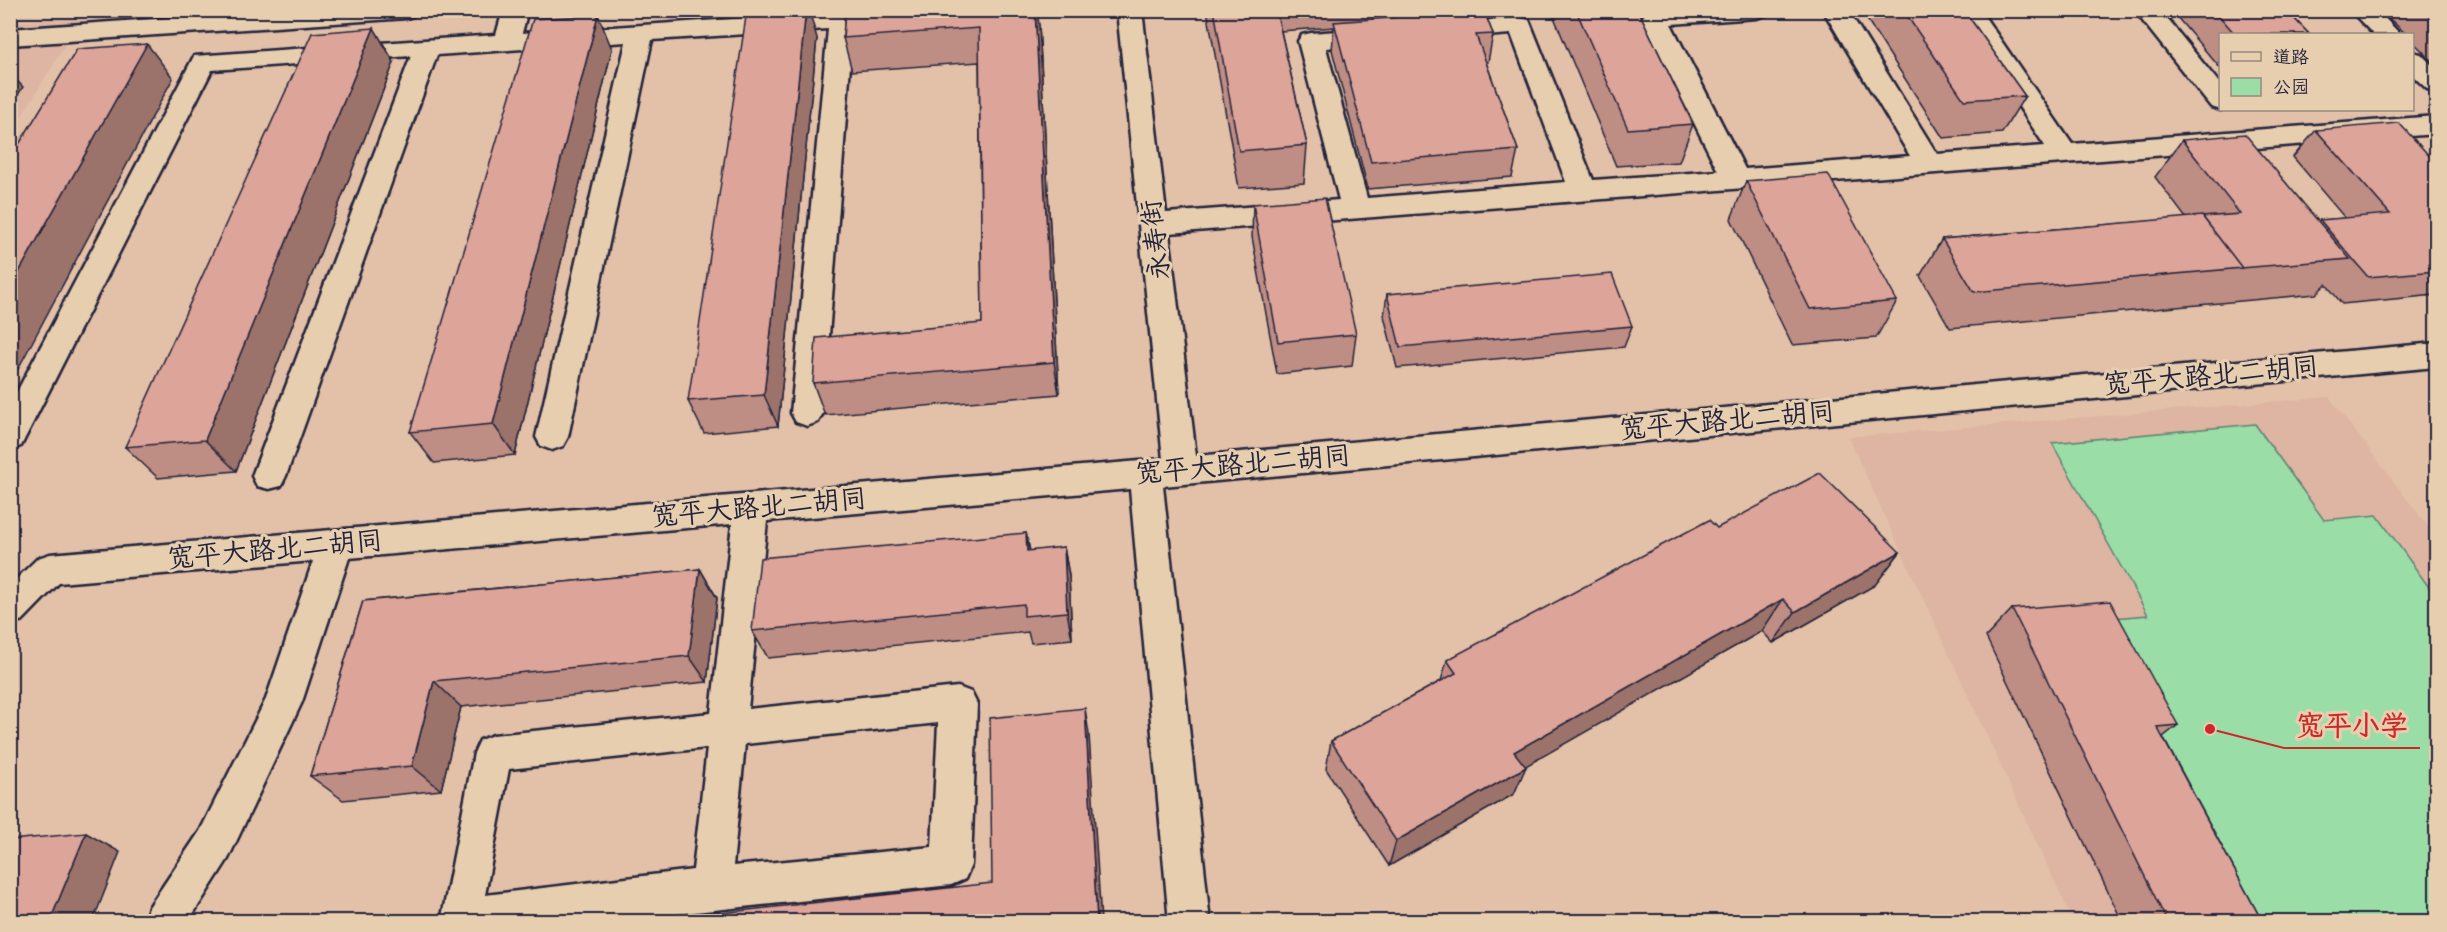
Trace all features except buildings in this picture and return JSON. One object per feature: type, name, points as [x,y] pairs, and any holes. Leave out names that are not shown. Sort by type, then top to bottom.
[{"type":"street","points":[[10,37],[407,10]]},
{"type":"street","points":[[507,42],[516,10]]},
{"type":"street","name":"永寿街","points":[[1129,10],[1181,470]]},
{"type":"street","points":[[1736,179],[1655,18],[1756,10]]},
{"type":"street","points":[[1835,10],[1929,164]]},
{"type":"street","points":[[1967,10],[2065,154]]},
{"type":"street","points":[[2146,10],[2219,100]]},
{"type":"street","points":[[2362,10],[2386,33]]},
{"type":"street","points":[[10,436],[203,62],[911,16]]},
{"type":"street","points":[[807,413],[841,20]]},
{"type":"street","points":[[1356,209],[1311,41],[1520,26],[1584,191]]},
{"type":"street","points":[[86,60],[105,30]]},
{"type":"street","points":[[552,436],[640,33]]},
{"type":"street","points":[[269,476],[427,47]]},
{"type":"street","points":[[2414,62],[2436,83]]},
{"type":"street","points":[[2229,111],[2252,139]]},
{"type":"street","points":[[1153,225],[2436,125]]},
{"type":"street","name":"宽平大路北二胡同","points":[[10,609],[50,569],[1145,474],[2436,355]]},
{"type":"street","points":[[1145,474],[1190,921]]},
{"type":"street","points":[[711,888],[751,507]]},
{"type":"street","points":[[164,921],[214,845],[283,702],[336,544]]},
{"type":"street","points":[[958,704],[951,865],[711,888],[460,918],[493,753],[958,704]]},
{"type":"shaded area","points":[[83,17],[60,54],[11,133],[11,22]]},
{"type":"shaded area","points":[[2329,397],[2436,537],[2436,921],[2073,921],[1848,437]]},
{"type":"green space","points":[[2255,424],[2324,520],[2377,515],[2436,597],[2436,921],[2250,921],[2090,620],[2148,615],[2052,443]]},
{"type":"place","name":"宽平小学","points":[[2210,729]]}]
